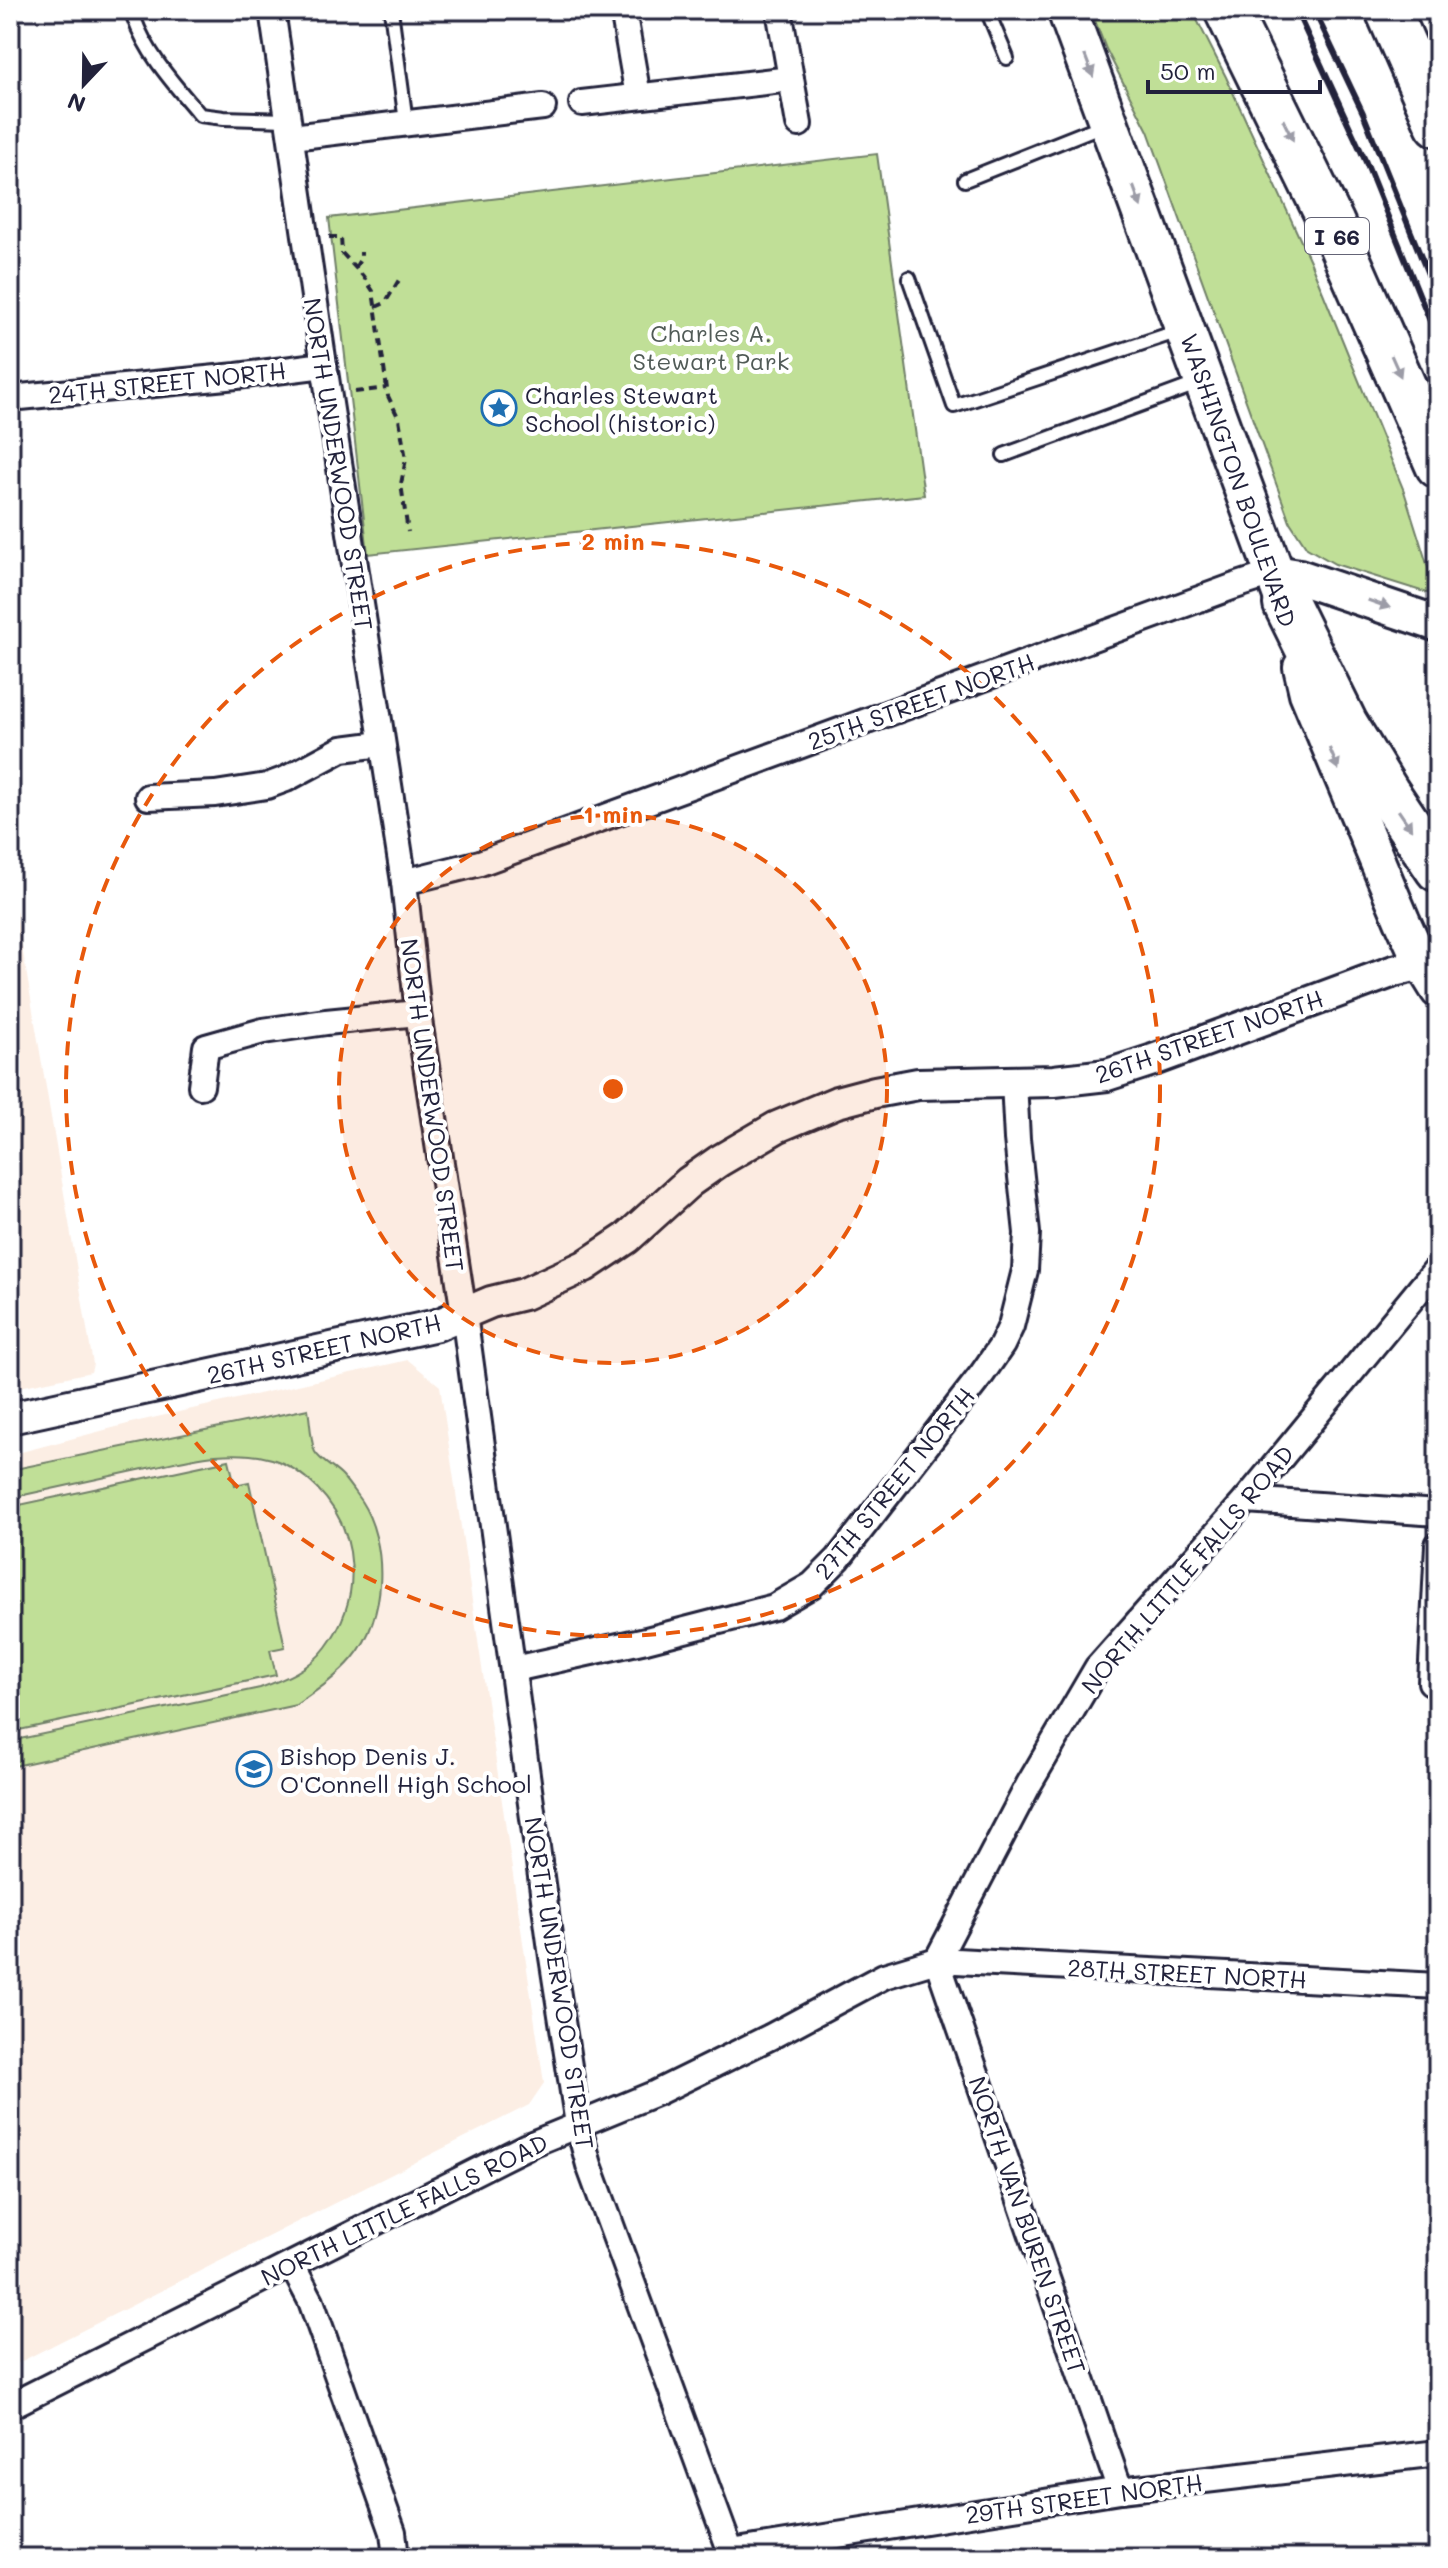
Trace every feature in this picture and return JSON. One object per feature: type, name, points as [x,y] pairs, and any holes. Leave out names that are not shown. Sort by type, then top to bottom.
[{"type":"highway","name":"I 66","points":[[1227,10],[1325,210],[1438,465]]},
{"type":"highway","points":[[1388,10],[1438,124]]},
{"type":"highway","points":[[1294,587],[1345,724],[1438,869]]},
{"type":"main road","name":"WASHINGTON BOULEVARD","points":[[1067,10],[1205,381],[1294,587],[1307,693],[1402,920],[1430,977]]},
{"type":"main road","points":[[1294,587],[1438,624]]},
{"type":"street","name":"NORTH UNDERWOOD STREET","points":[[272,10],[404,882],[418,1013],[464,1314],[578,2124],[589,2165],[732,2555]]},
{"type":"street","points":[[623,10],[638,96]]},
{"type":"street","points":[[779,10],[799,124]]},
{"type":"street","points":[[582,103],[791,79]]},
{"type":"street","points":[[290,128],[406,122],[543,107]]},
{"type":"street","name":"24TH STREET NORTH","points":[[10,398],[324,365]]},
{"type":"street","name":"25TH STREET NORTH","points":[[404,882],[480,863],[1232,587],[1294,587]]},
{"type":"street","points":[[148,797],[225,793],[267,786],[342,749],[381,744]]},
{"type":"street","name":"26TH STREET NORTH","points":[[10,1418],[437,1325],[491,1302],[557,1281],[593,1262],[627,1238],[701,1173],[750,1142],[796,1118],[846,1099],[908,1085],[1079,1080],[1123,1070],[1394,971],[1430,977]]},
{"type":"street","points":[[201,1086],[206,1047],[263,1031],[418,1013]]},
{"type":"street","name":"27TH STREET NORTH","points":[[514,1669],[646,1640],[774,1607],[812,1585],[838,1559],[982,1374],[1011,1326],[1022,1289],[1027,1245],[1014,1082]]},
{"type":"street","name":"NORTH LITTLE FALLS ROAD","points":[[10,2406],[527,2146],[656,2093],[884,1976],[937,1960],[1029,1784],[1097,1668],[1246,1500],[1438,1267]]},
{"type":"street","points":[[1246,1500],[1438,1513]]},
{"type":"street","points":[[1431,1682],[1438,1545]]},
{"type":"street","name":"28TH STREET NORTH","points":[[937,1960],[1438,1986]]},
{"type":"street","name":"NORTH VAN BUREN STREET","points":[[937,1960],[1120,2490]]},
{"type":"street","points":[[292,2265],[311,2301],[393,2532],[396,2555]]},
{"type":"street","name":"29TH STREET NORTH","points":[[732,2555],[1120,2490],[1438,2453]]},
{"type":"lane","points":[[391,10],[406,122]]},
{"type":"lane","points":[[987,10],[1007,58]]},
{"type":"lane","points":[[134,18],[142,39],[200,115],[290,128]]},
{"type":"lane","points":[[965,180],[1110,122]]},
{"type":"lane","points":[[909,278],[954,406],[1186,329]]},
{"type":"lane","points":[[1004,455],[1205,381]]},
{"type":"path","points":[[327,237],[341,237],[342,253],[372,289],[386,388],[389,402],[399,419],[406,459],[401,484],[408,532]]},
{"type":"path","points":[[355,268],[361,252]]},
{"type":"path","points":[[376,307],[385,303],[399,280]]},
{"type":"path","points":[[355,392],[386,388]]},
{"type":"shaded area","points":[[10,895],[15,905],[93,1364],[91,1372],[10,1389]]},
{"type":"shaded area","name":"Bishop Denis J. O'Connell High School","points":[[408,1360],[440,1386],[544,2083],[529,2105],[10,2367],[10,1455],[139,1421]]},
{"type":"green space","points":[[1091,10],[1192,10],[1310,261],[1404,491],[1437,596],[1335,564],[1307,548],[1290,522],[1148,131],[1106,49]]},
{"type":"green space","points":[[1423,10],[1438,10],[1438,43]]},
{"type":"green space","name":"Charles A. Stewart Park","points":[[877,154],[924,495],[368,554],[329,218]]},
{"type":"green space","points":[[308,1409],[315,1452],[343,1477],[361,1501],[370,1518],[380,1559],[378,1602],[373,1623],[353,1658],[333,1678],[296,1705],[10,1767],[10,1741],[260,1688],[296,1672],[320,1655],[338,1628],[351,1587],[352,1566],[342,1525],[331,1505],[302,1475],[272,1459],[237,1454],[203,1457],[10,1498],[10,1470]]},
{"type":"green space","points":[[229,1460],[235,1485],[249,1482],[285,1647],[270,1650],[276,1675],[10,1732],[10,1507]]},
{"type":"railway","points":[[1296,10],[1365,160],[1438,341]]},
{"type":"railway","points":[[1314,10],[1363,113],[1438,299]]},
{"type":"place","name":"Charles Stewart School (historic)","points":[[499,408]]},
{"type":"place","name":"Bishop Denis J. O'Connell High School","points":[[254,1769]]}]
